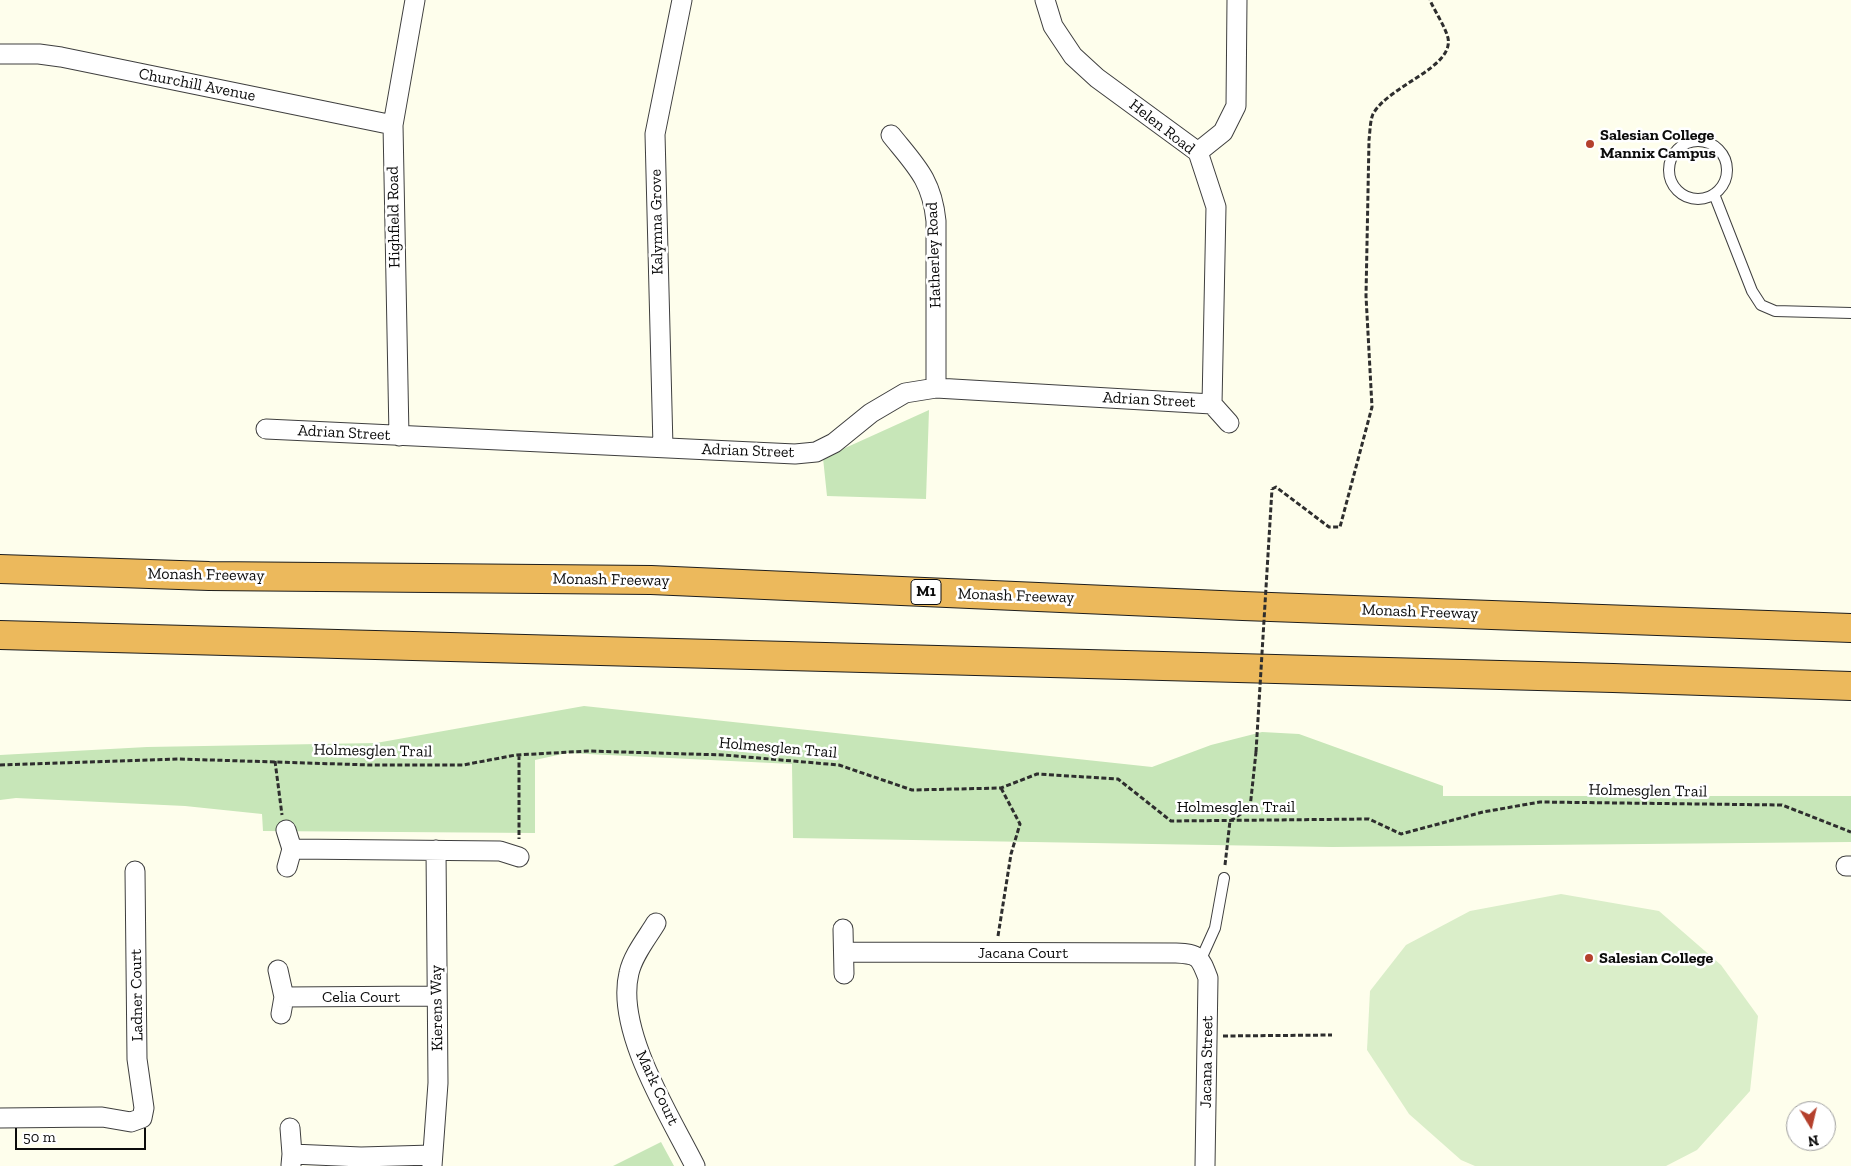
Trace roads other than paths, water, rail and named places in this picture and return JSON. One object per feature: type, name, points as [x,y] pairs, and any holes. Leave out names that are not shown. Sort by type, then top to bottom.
[{"type":"highway","name":"Monash Freeway","points":[[0,569],[210,576],[651,580],[1243,606],[1851,628]]},
{"type":"highway","points":[[0,635],[1583,677],[1851,686]]},
{"type":"street","name":"Highfield Road","points":[[399,436],[392,125],[415,0]]},
{"type":"street","name":"Kalymna Grove","points":[[662,447],[655,134],[682,0]]},
{"type":"street","name":"Helen Road","points":[[1045,0],[1054,26],[1073,56],[1097,78],[1198,152],[1216,207],[1212,404]]},
{"type":"street","points":[[1198,152],[1223,132],[1236,106],[1237,0]]},
{"type":"street","name":"Churchill Avenue","points":[[0,54],[39,54],[61,57],[392,125]]},
{"type":"street","name":"Hatherley Road","points":[[891,135],[926,178],[934,200],[936,220],[936,388]]},
{"type":"street","name":"Adrian Street","points":[[266,429],[795,454],[816,452],[840,440],[871,413],[905,393],[936,388],[1212,404]]},
{"type":"street","points":[[1212,404],[1229,423]]},
{"type":"street","points":[[286,830],[292,849],[287,867]]},
{"type":"street","points":[[292,849],[500,851],[519,857]]},
{"type":"street","name":"Kierens Way","points":[[432,1160],[438,1083],[436,850]]},
{"type":"street","name":"Ladner Court","points":[[0,1118],[84,1116],[131,1122],[142,1118],[144,1108],[138,1059],[135,870]]},
{"type":"street","name":"Mark Court","points":[[656,923],[629,974],[629,1009],[638,1051],[645,1068],[695,1166]]},
{"type":"street","points":[[843,929],[844,974]]},
{"type":"street","name":"Jacana Court","points":[[844,952],[1185,953],[1201,959]]},
{"type":"street","name":"Jacana Street","points":[[1201,959],[1208,978],[1206,1166]]},
{"type":"street","name":"Celia Court","points":[[278,970],[283,1006],[437,996]]},
{"type":"street","points":[[290,1128],[292,1160],[360,1157],[432,1160]]},
{"type":"lane","points":[[1696,141],[1712,144],[1725,160],[1726,178],[1722,187],[1714,194],[1705,198],[1690,198],[1680,193],[1669,177],[1671,157],[1686,143],[1696,141]]},
{"type":"lane","points":[[1714,194],[1752,291],[1761,305],[1775,311],[1851,312]]},
{"type":"lane","points":[[1201,959],[1215,928],[1224,878]]},
{"type":"place","name":"Salesian College Mannix Campus","points":[[1590,144]]},
{"type":"place","name":"Salesian College","points":[[1589,958]]}]
